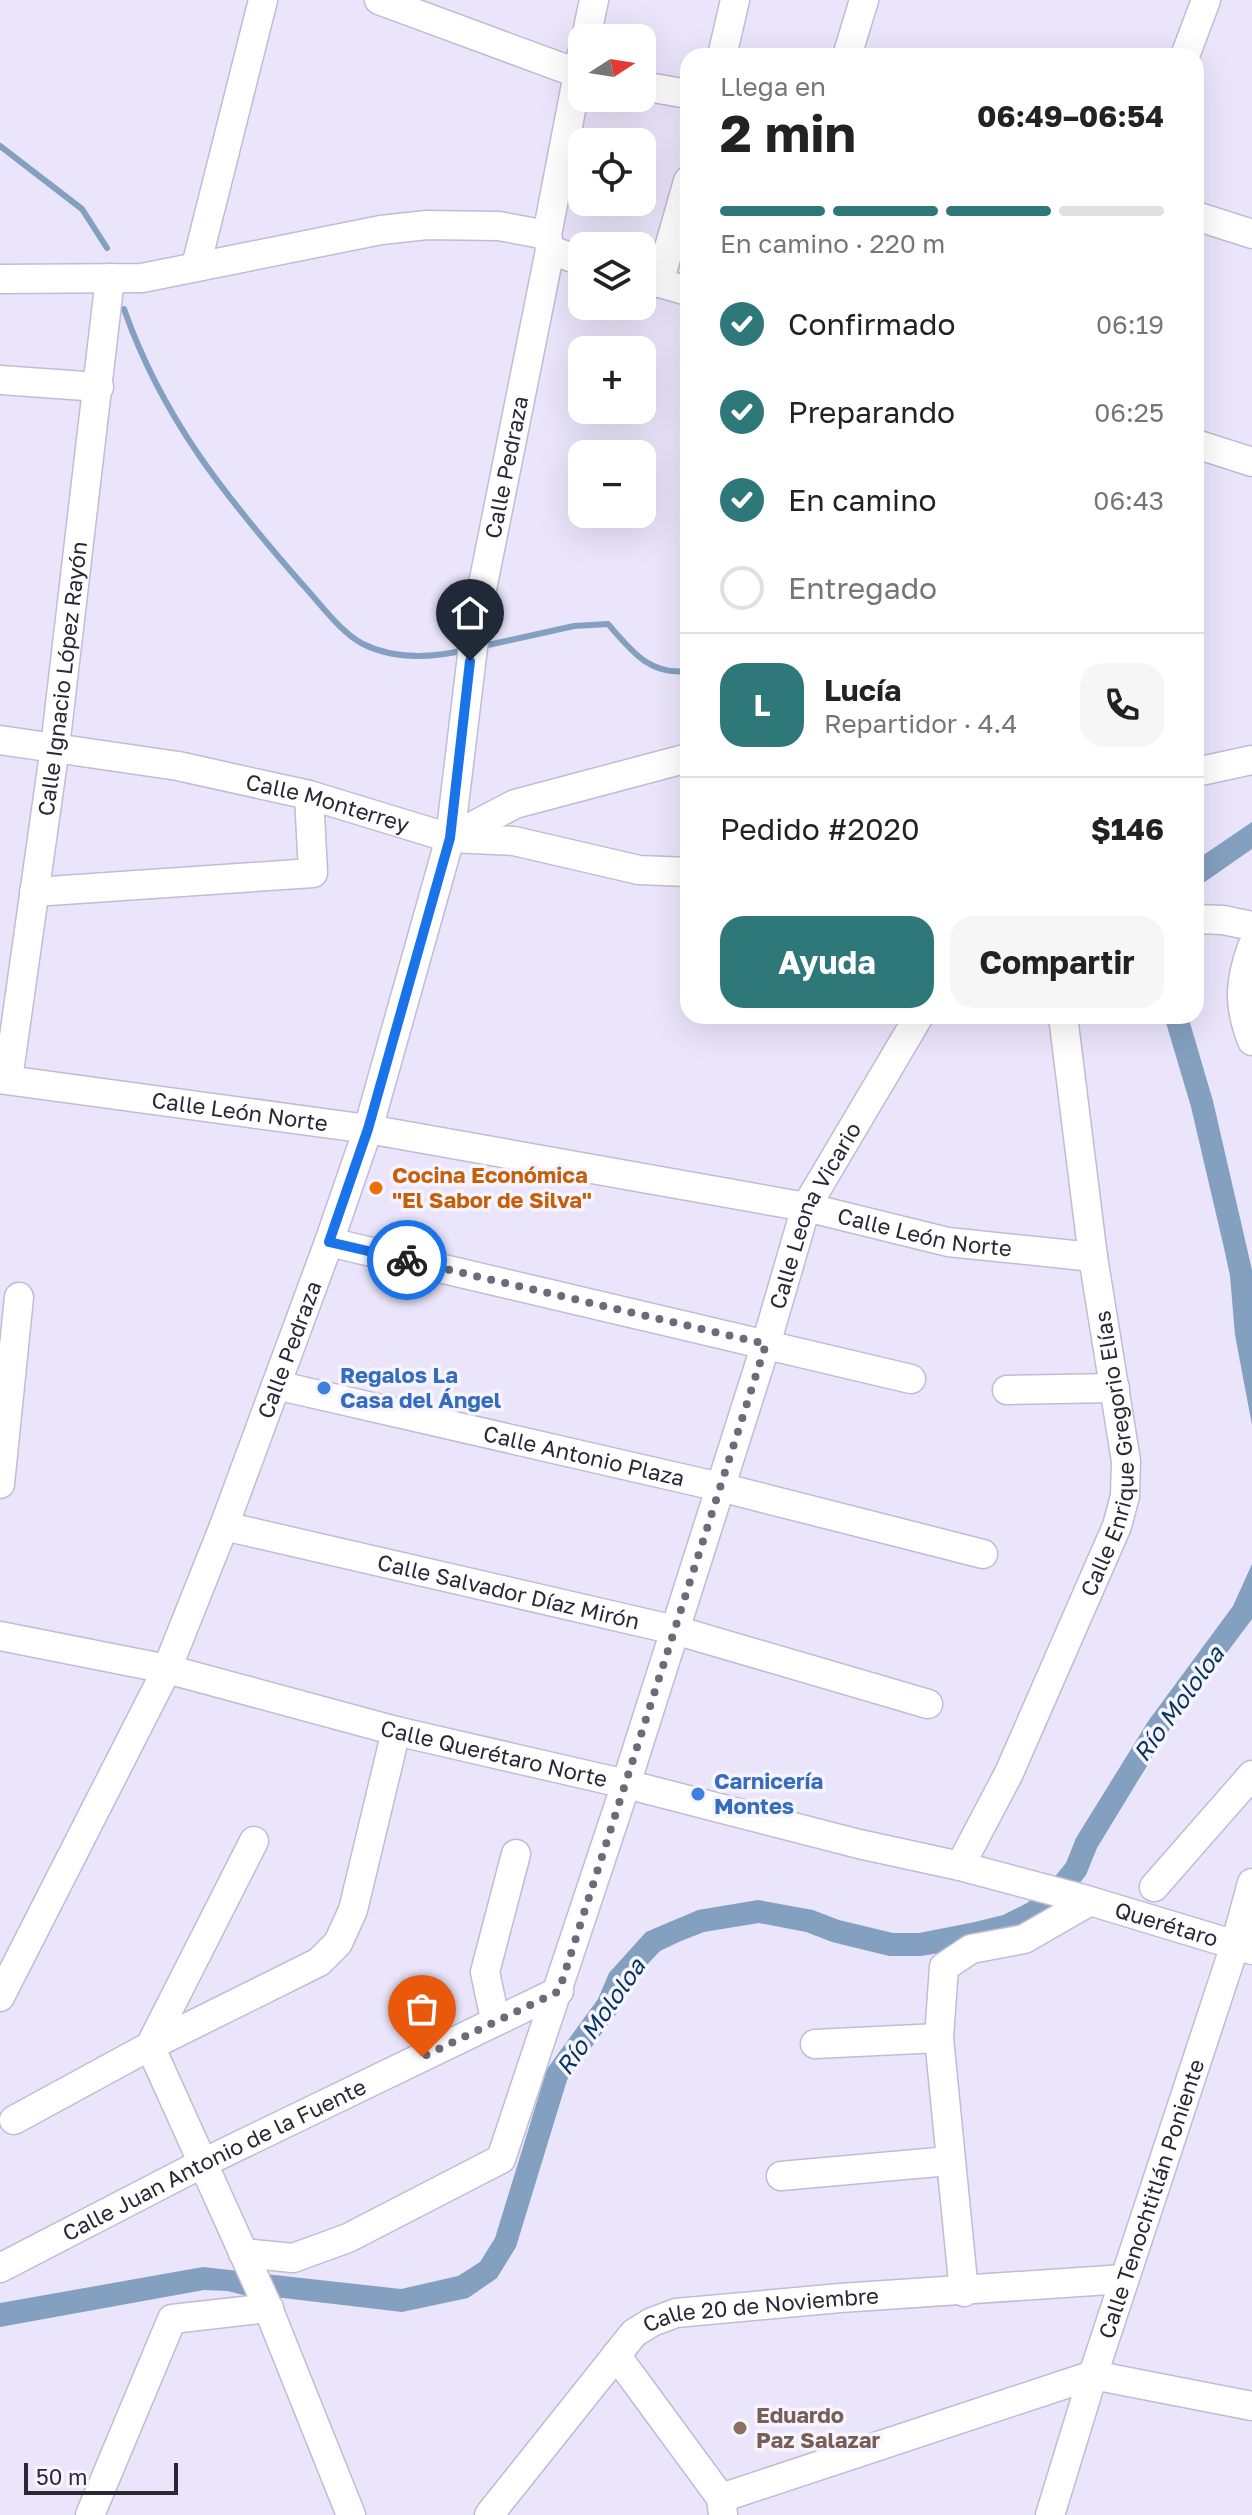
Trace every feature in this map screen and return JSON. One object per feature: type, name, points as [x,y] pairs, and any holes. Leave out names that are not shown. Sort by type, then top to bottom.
[{"type":"street","points":[[196,266],[263,0]]},
{"type":"street","points":[[379,0],[568,64]]},
{"type":"street","points":[[589,24],[594,0]]},
{"type":"street","points":[[724,48],[735,0]]},
{"type":"street","points":[[849,48],[864,0]]},
{"type":"street","points":[[1188,48],[1206,0]]},
{"type":"street","points":[[656,88],[680,93]]},
{"type":"street","name":"Calle Pedraza","points":[[0,1997],[167,1669],[224,1526],[368,1129],[450,838],[477,614],[572,112]]},
{"type":"street","points":[[656,265],[680,202]]},
{"type":"street","points":[[1204,219],[1252,234]]},
{"type":"street","points":[[0,279],[109,292],[142,278],[196,266],[381,230],[427,225],[499,226],[549,242],[568,253]]},
{"type":"street","points":[[656,283],[680,289]]},
{"type":"street","name":"Calle Ignacio López Rayón","points":[[4,1079],[55,747],[109,292]]},
{"type":"street","points":[[0,380],[100,376]]},
{"type":"street","points":[[1204,447],[1252,462]]},
{"type":"street","name":"Calle Monterrey","points":[[0,740],[178,766],[309,795],[450,838],[514,841],[639,870],[680,872]]},
{"type":"street","points":[[450,838],[515,804],[680,760]]},
{"type":"street","points":[[1204,770],[1252,760]]},
{"type":"street","points":[[34,892],[313,873],[309,795]]},
{"type":"street","points":[[1210,920],[1252,926]]},
{"type":"street","points":[[1252,947],[1240,994],[1244,1021],[1252,1041]]},
{"type":"street","name":"Calle Leona Vicario","points":[[244,2256],[293,2258],[348,2238],[501,2159],[626,1784],[766,1344],[806,1207],[914,1024]]},
{"type":"street","name":"Calle Enrique Gregorio Elías","points":[[960,1866],[1009,1773],[1117,1526],[1125,1496],[1126,1461],[1093,1257],[1064,1024]]},
{"type":"street","name":"Calle León Norte","points":[[4,1079],[368,1129],[806,1207],[948,1242],[1093,1257]]},
{"type":"street","points":[[329,1242],[911,1379]]},
{"type":"street","points":[[0,1484],[6,1360],[19,1297]]},
{"type":"street","name":"Calle Antonio Plaza","points":[[276,1385],[720,1487],[983,1554]]},
{"type":"street","points":[[1007,1390],[1115,1388]]},
{"type":"street","name":"Calle Salvador Díaz Mirón","points":[[224,1526],[675,1630],[928,1704]]},
{"type":"street","name":"Calle Querétaro Norte","points":[[0,1636],[167,1669],[396,1731],[1015,1879],[1085,1900]]},
{"type":"street","points":[[14,2120],[150,2046],[319,1962],[338,1943],[353,1910],[396,1731]]},
{"type":"street","points":[[1154,1887],[1252,1775]]},
{"type":"street","points":[[150,2046],[254,1841]]},
{"type":"street","points":[[504,2017],[493,2010],[485,1972],[516,1854]]},
{"type":"street","name":"Calle Tenochtitlán Poniente","points":[[1050,2515],[1124,2279],[1244,1947],[1252,1883]]},
{"type":"street","points":[[964,2292],[939,2038],[944,1967],[971,1949],[1024,1939],[1085,1900]]},
{"type":"street","name":"Querétaro","points":[[1085,1900],[1244,1947]]},
{"type":"street","name":"Calle Juan Antonio de la Fuente","points":[[0,2268],[201,2164],[559,1991]]},
{"type":"street","points":[[815,2044],[939,2038]]},
{"type":"street","points":[[150,2046],[268,2306],[351,2515]]},
{"type":"street","points":[[781,2176],[949,2161]]},
{"type":"street","name":"Calle 20 de Noviembre","points":[[489,2515],[634,2333],[676,2313],[840,2298],[1124,2279]]},
{"type":"street","points":[[90,2515],[172,2319],[268,2306]]},
{"type":"street","points":[[616,2355],[722,2507],[1093,2375],[1252,2406]]},
{"type":"water","points":[[1252,822],[1252,849],[1204,882],[1204,855]]},
{"type":"water","points":[[1166,1024],[1190,1024],[1213,1101],[1252,1270],[1252,1425],[1235,1335],[1230,1276],[1191,1107]]},
{"type":"water","name":"Río Mololoa","points":[[1252,1564],[1252,1619],[1167,1733],[1097,1848],[1086,1875],[1066,1900],[1041,1922],[951,1951],[921,1956],[889,1956],[806,1932],[759,1923],[704,1932],[660,1951],[628,1985],[619,2010],[567,2080],[516,2247],[497,2278],[468,2298],[402,2312],[204,2290],[0,2327],[0,2303],[203,2267],[401,2289],[458,2276],[480,2262],[495,2238],[547,2069],[598,1999],[609,1973],[646,1932],[698,1910],[758,1900],[813,1910],[839,1920],[893,1933],[919,1933],[975,1922],[1003,1915],[1027,1903],[1049,1884],[1066,1863],[1076,1838],[1149,1720],[1233,1606]]},
{"type":"waterway","points":[[0,146],[82,209],[107,248]]},
{"type":"waterway","points":[[124,309],[158,387],[199,456],[248,520],[339,625],[363,644],[388,653],[426,656],[465,650]]},
{"type":"waterway","points":[[479,647],[574,626],[608,624],[642,659],[662,669],[680,671]]},
{"type":"way so far","points":[[407,1260],[766,1344],[559,1991],[422,2057]]},
{"type":"place","name":"Cocina Económica \"El Sabor de Silva\"","points":[[376,1188]]},
{"type":"place","name":"Regalos La Casa del Ángel","points":[[324,1388]]},
{"type":"place","name":"Carnicería Montes","points":[[698,1794]]},
{"type":"place","name":"Eduardo Paz Salazar","points":[[740,2428]]},
{"type":"route","points":[[407,1260],[329,1242],[368,1129],[450,838],[470,661]]}]
